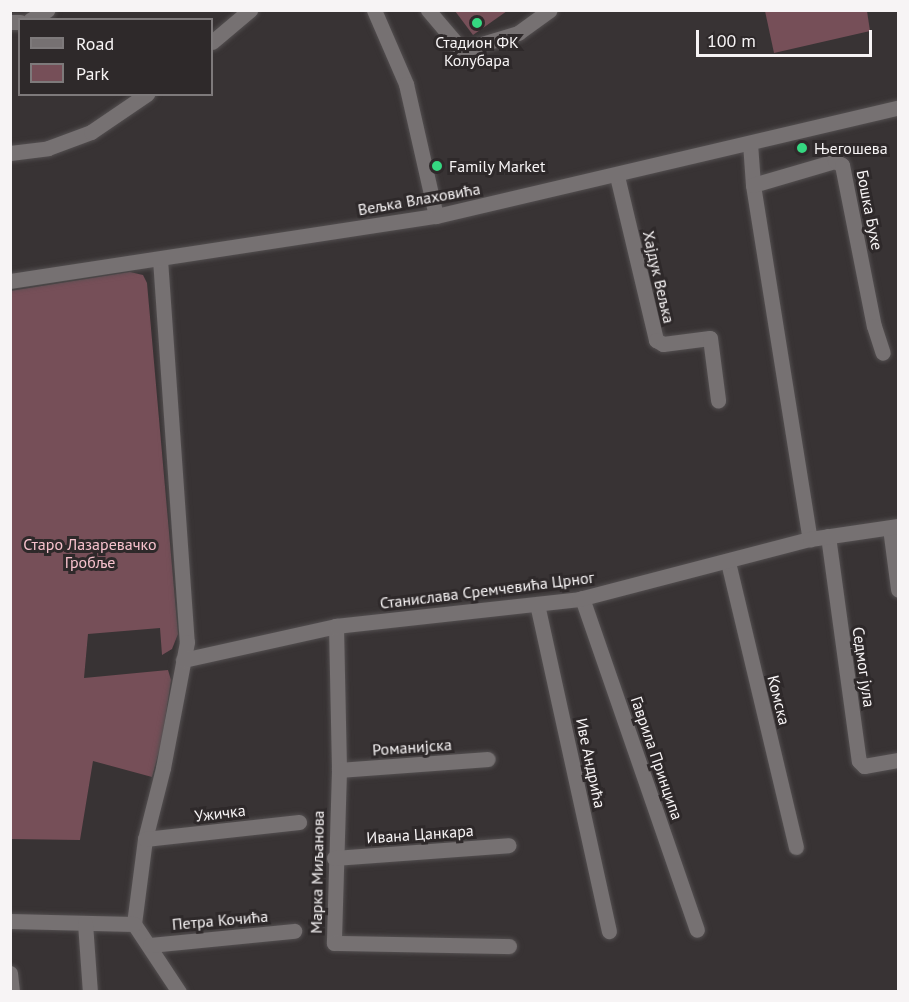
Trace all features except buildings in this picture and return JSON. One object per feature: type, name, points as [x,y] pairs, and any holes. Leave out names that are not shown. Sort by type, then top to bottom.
[{"type":"street","points":[[33,18],[47,10]]},
{"type":"street","points":[[213,41],[250,10]]},
{"type":"street","points":[[374,10],[406,84],[436,216]]},
{"type":"street","points":[[428,10],[462,50],[518,33],[550,10]]},
{"type":"street","points":[[10,153],[48,148],[92,132],[144,96]]},
{"type":"street","name":"Вељка Влаховића","points":[[10,282],[436,216],[617,176],[898,108]]},
{"type":"street","points":[[750,143],[753,185],[810,539]]},
{"type":"street","name":"Бошка Бухе","points":[[753,185],[835,161],[842,165],[874,326],[883,353]]},
{"type":"street","name":"Хајдук Вељка","points":[[617,176],[656,340],[663,344],[710,338],[718,400]]},
{"type":"street","points":[[160,259],[187,642],[145,839],[134,924],[179,992]]},
{"type":"street","points":[[894,527],[898,590]]},
{"type":"street","name":"Станислава Сремчевића Црног","points":[[183,660],[336,626],[582,598],[810,539],[894,527]]},
{"type":"street","name":"Седмог јула","points":[[828,536],[859,760],[864,765],[898,760]]},
{"type":"street","name":"Комска","points":[[728,562],[796,847]]},
{"type":"street","name":"Гаврила Принципа","points":[[582,598],[697,930]]},
{"type":"street","name":"Иве Андрића","points":[[537,604],[609,931]]},
{"type":"street","name":"Марка Миљанова","points":[[336,626],[339,770],[334,858],[334,943],[509,946]]},
{"type":"street","name":"Романијска","points":[[339,770],[488,759]]},
{"type":"street","name":"Ужичка","points":[[145,839],[299,822]]},
{"type":"street","name":"Ивана Цанкара","points":[[334,858],[509,845]]},
{"type":"street","points":[[10,921],[134,924]]},
{"type":"street","points":[[86,923],[90,992]]},
{"type":"street","name":"Петра Кочића","points":[[150,945],[294,931]]},
{"type":"street","points":[[10,973],[12,992]]},
{"type":"green space","name":"Стадион ФК Колубара","points":[[455,11],[507,11],[473,35]]},
{"type":"green space","points":[[765,11],[867,11],[870,31],[774,53]]},
{"type":"green space","name":"Старо Лазаревачко Гробље","points":[[130,272],[143,275],[147,283],[178,634],[172,649],[162,655],[160,628],[88,634],[84,678],[168,670],[171,680],[162,740],[152,777],[93,761],[80,840],[11,839],[10,291]]},
{"type":"place","name":"Стадион ФК Колубара","points":[[477,23]]},
{"type":"place","name":"Његошева","points":[[802,148]]},
{"type":"place","name":"Family Market","points":[[437,166]]}]
